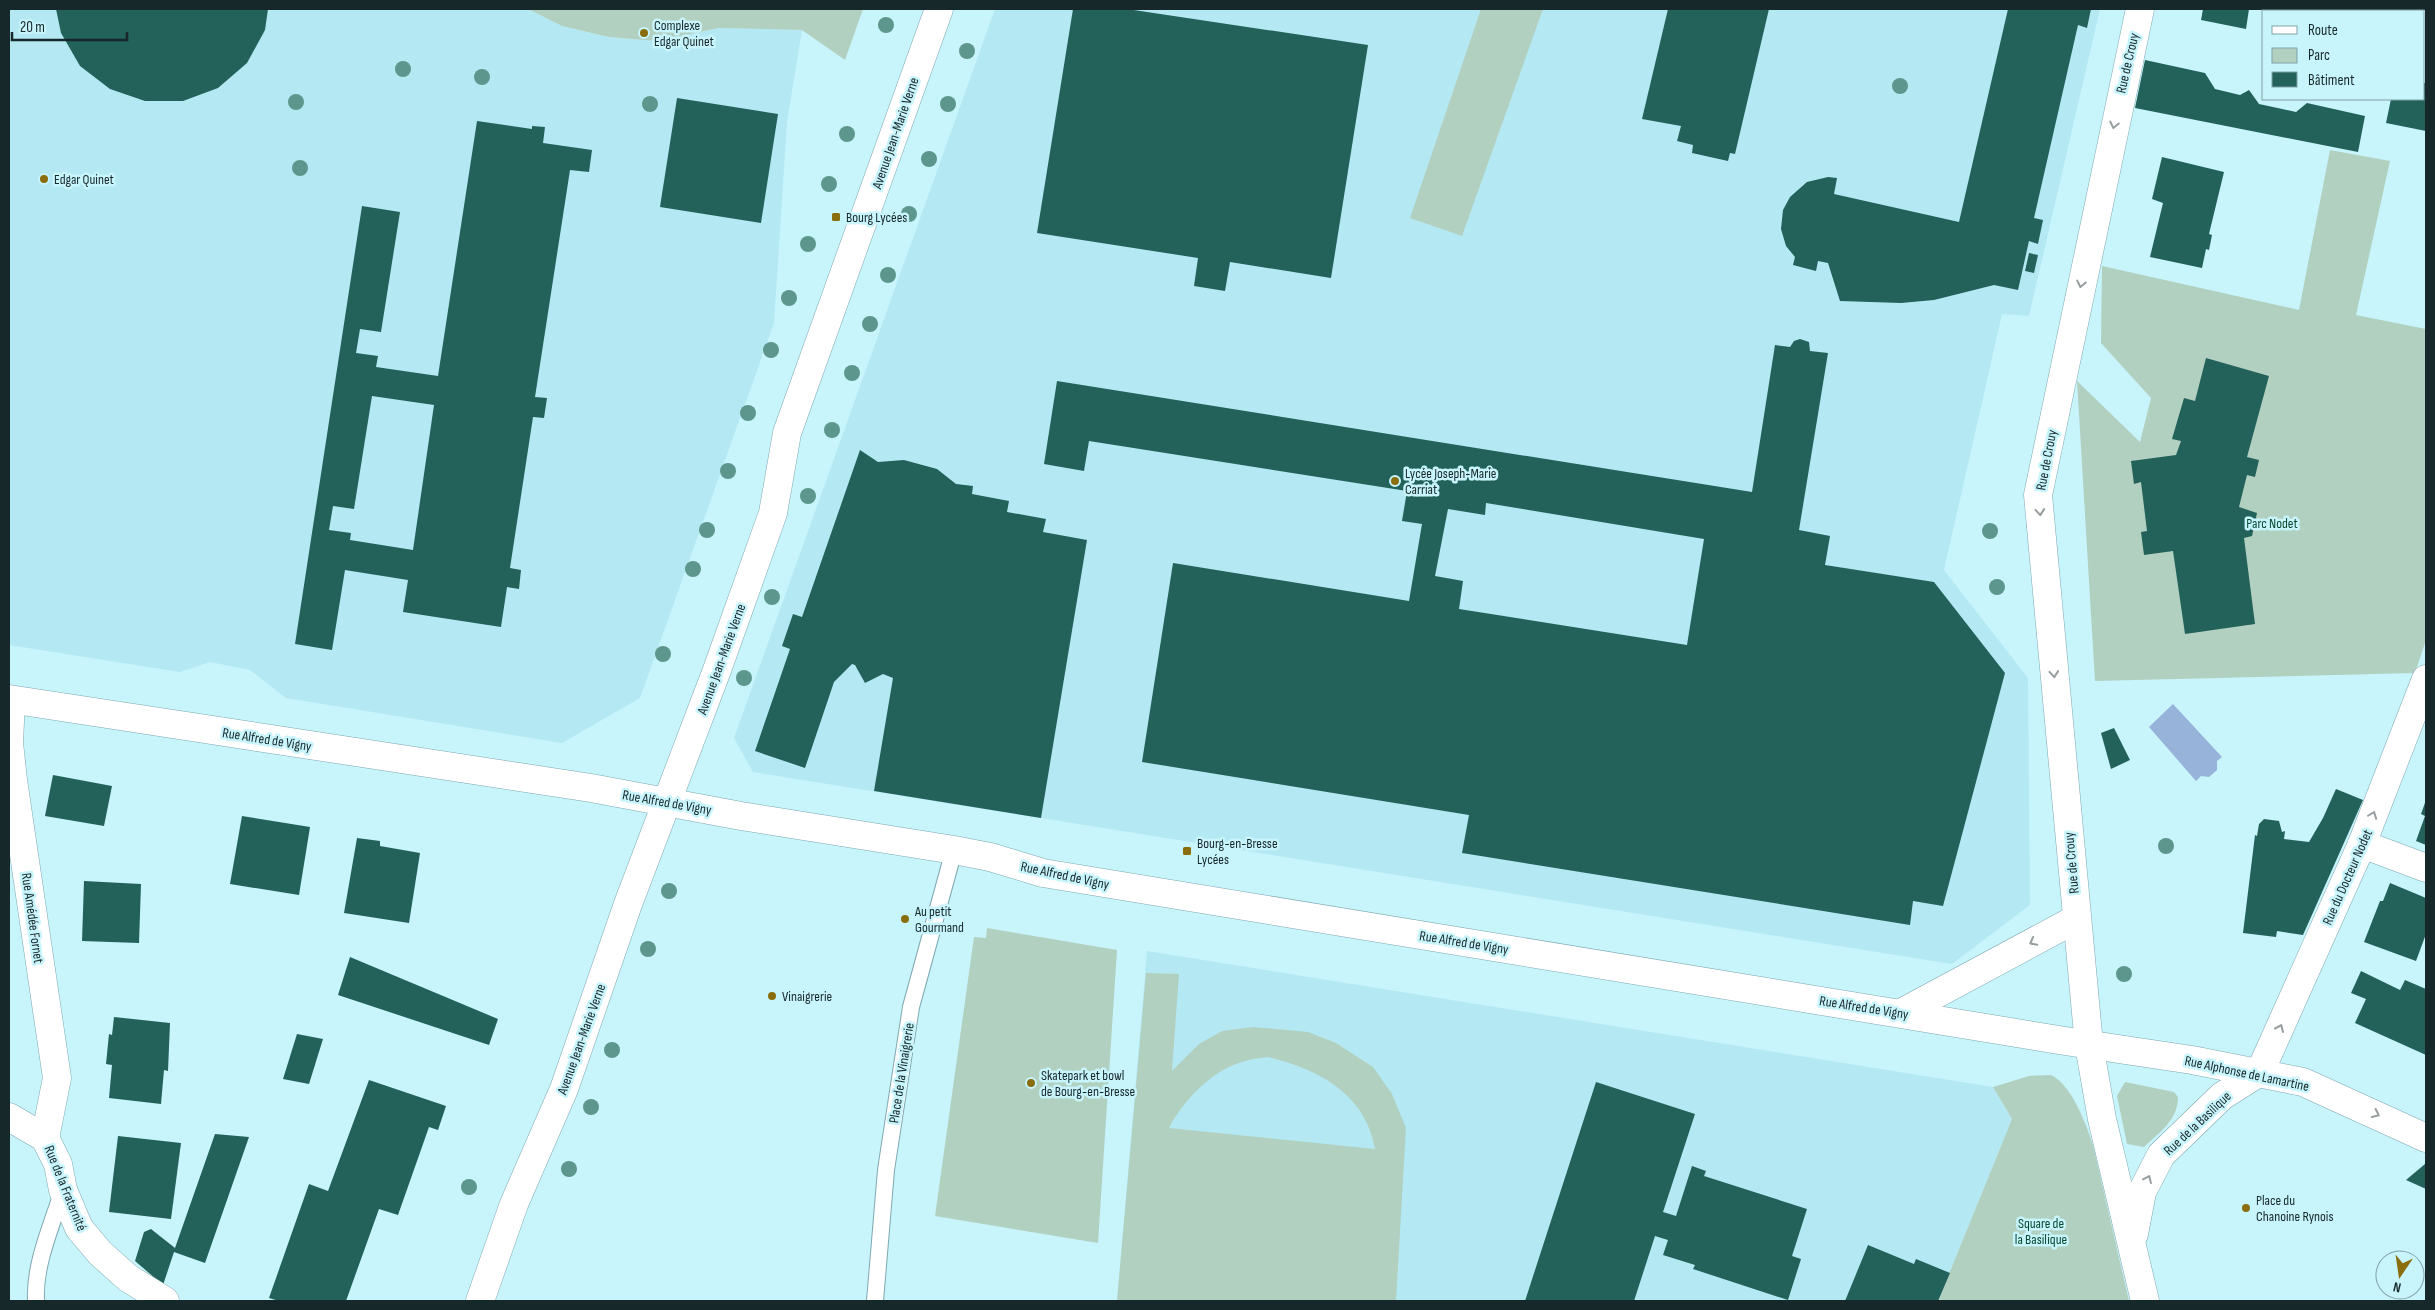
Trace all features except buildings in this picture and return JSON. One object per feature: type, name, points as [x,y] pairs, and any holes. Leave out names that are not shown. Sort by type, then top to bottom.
[{"type":"street","name":"Avenue Jean-Marie Verne","points":[[480,1301],[514,1204],[564,1089],[666,802],[714,678],[773,513],[786,433],[939,9]]},
{"type":"street","name":"Rue de Crouy","points":[[2089,1044],[2038,495],[2140,9]]},
{"type":"street","name":"Rue du Docteur Nodet","points":[[2260,1072],[2362,844],[2426,680]]},
{"type":"street","name":"Rue Alfred de Vigny","points":[[10,699],[591,788],[954,850],[990,857],[1043,873],[2089,1044]]},
{"type":"street","name":"Rue Amédée Fornet","points":[[10,699],[9,743],[13,780],[57,1078],[45,1138]]},
{"type":"street","points":[[2362,844],[2426,868]]},
{"type":"street","points":[[1901,1013],[2076,919]]},
{"type":"street","name":"Rue Alphonse de Lamartine","points":[[2089,1044],[2260,1072],[2303,1082],[2426,1138]]},
{"type":"street","name":"Rue de la Basilique","points":[[2089,1044],[2102,1119],[2145,1301]]},
{"type":"street","name":"Rue de la Basilique","points":[[2132,1243],[2142,1192],[2161,1155],[2222,1096],[2260,1072]]},
{"type":"street","name":"Rue de la Fraternité","points":[[9,1117],[45,1138],[58,1164],[64,1190],[79,1228],[100,1253],[128,1278],[165,1301]]},
{"type":"lane","name":"Place de la Vinaigrerie","points":[[875,1301],[886,1170],[910,1007],[954,850]]},
{"type":"lane","points":[[36,1301],[35,1290],[42,1255],[64,1190]]},
{"type":"shaded area","points":[[9,9],[528,9],[562,26],[609,37],[656,41],[719,28],[802,30],[787,122],[774,323],[640,698],[562,743],[286,698],[250,670],[210,662],[180,672],[9,645]]},
{"type":"shaded area","name":"Lycée Joseph-Marie Carriat","points":[[995,9],[2100,9],[2029,316],[2002,314],[1944,570],[2028,678],[2030,905],[1952,964],[753,772],[734,738]]},
{"type":"shaded area","points":[[2173,704],[2222,757],[2217,761],[2217,770],[2209,777],[2201,776],[2196,781],[2149,727]]},
{"type":"shaded area","points":[[1147,951],[1993,1087],[2012,1119],[1938,1301],[1117,1301]]},
{"type":"green space","name":"Complexe Edgar Quinet","points":[[528,9],[863,9],[845,60],[802,30],[719,28],[656,41],[609,37],[562,26]]},
{"type":"green space","points":[[1481,9],[1543,9],[1462,236],[1410,218]]},
{"type":"green space","name":"Parc Nodet","points":[[2330,150],[2390,161],[2356,315],[2426,329],[2426,640],[2415,673],[2095,681],[2077,381],[2140,442],[2151,398],[2101,343],[2102,266],[2299,310]]},
{"type":"green space","name":"Skatepark et bowl de Bourg-en-Bresse","points":[[987,928],[1117,950],[1098,1243],[935,1216],[974,937],[986,938]]},
{"type":"green space","points":[[1146,973],[1179,974],[1172,1071],[1199,1044],[1222,1031],[1253,1027],[1308,1032],[1336,1043],[1373,1067],[1392,1094],[1406,1128],[1396,1301],[1117,1301]],"holes":[[[1268,1057],[1287,1062],[1321,1077],[1337,1087],[1350,1099],[1362,1113],[1370,1130],[1375,1149],[1169,1128],[1190,1098],[1219,1072],[1242,1062],[1258,1058]]]},
{"type":"green space","name":"Square de la Basilique","points":[[2051,1075],[2059,1080],[2072,1096],[2090,1136],[2129,1301],[1938,1301],[2012,1119],[1993,1087],[2029,1076]]},
{"type":"green space","points":[[2125,1082],[2174,1092],[2178,1097],[2175,1112],[2167,1125],[2144,1147],[2127,1144],[2117,1096]]},
{"type":"place","name":"Complexe Edgar Quinet","points":[[644,33]]},
{"type":"place","name":"Edgar Quinet","points":[[44,179]]},
{"type":"place","name":"Bourg Lycées","points":[[836,217]]},
{"type":"place","name":"Lycée Joseph-Marie Carriat","points":[[1395,481]]},
{"type":"place","name":"Bourg-en-Bresse Lycées","points":[[1187,851]]},
{"type":"place","name":"Au petit Gourmand","points":[[905,919]]},
{"type":"place","name":"Vinaigrerie","points":[[772,996]]},
{"type":"place","name":"Skatepark et bowl de Bourg-en-Bresse","points":[[1031,1083]]},
{"type":"place","name":"Place du Chanoine Rynois","points":[[2246,1208]]}]
